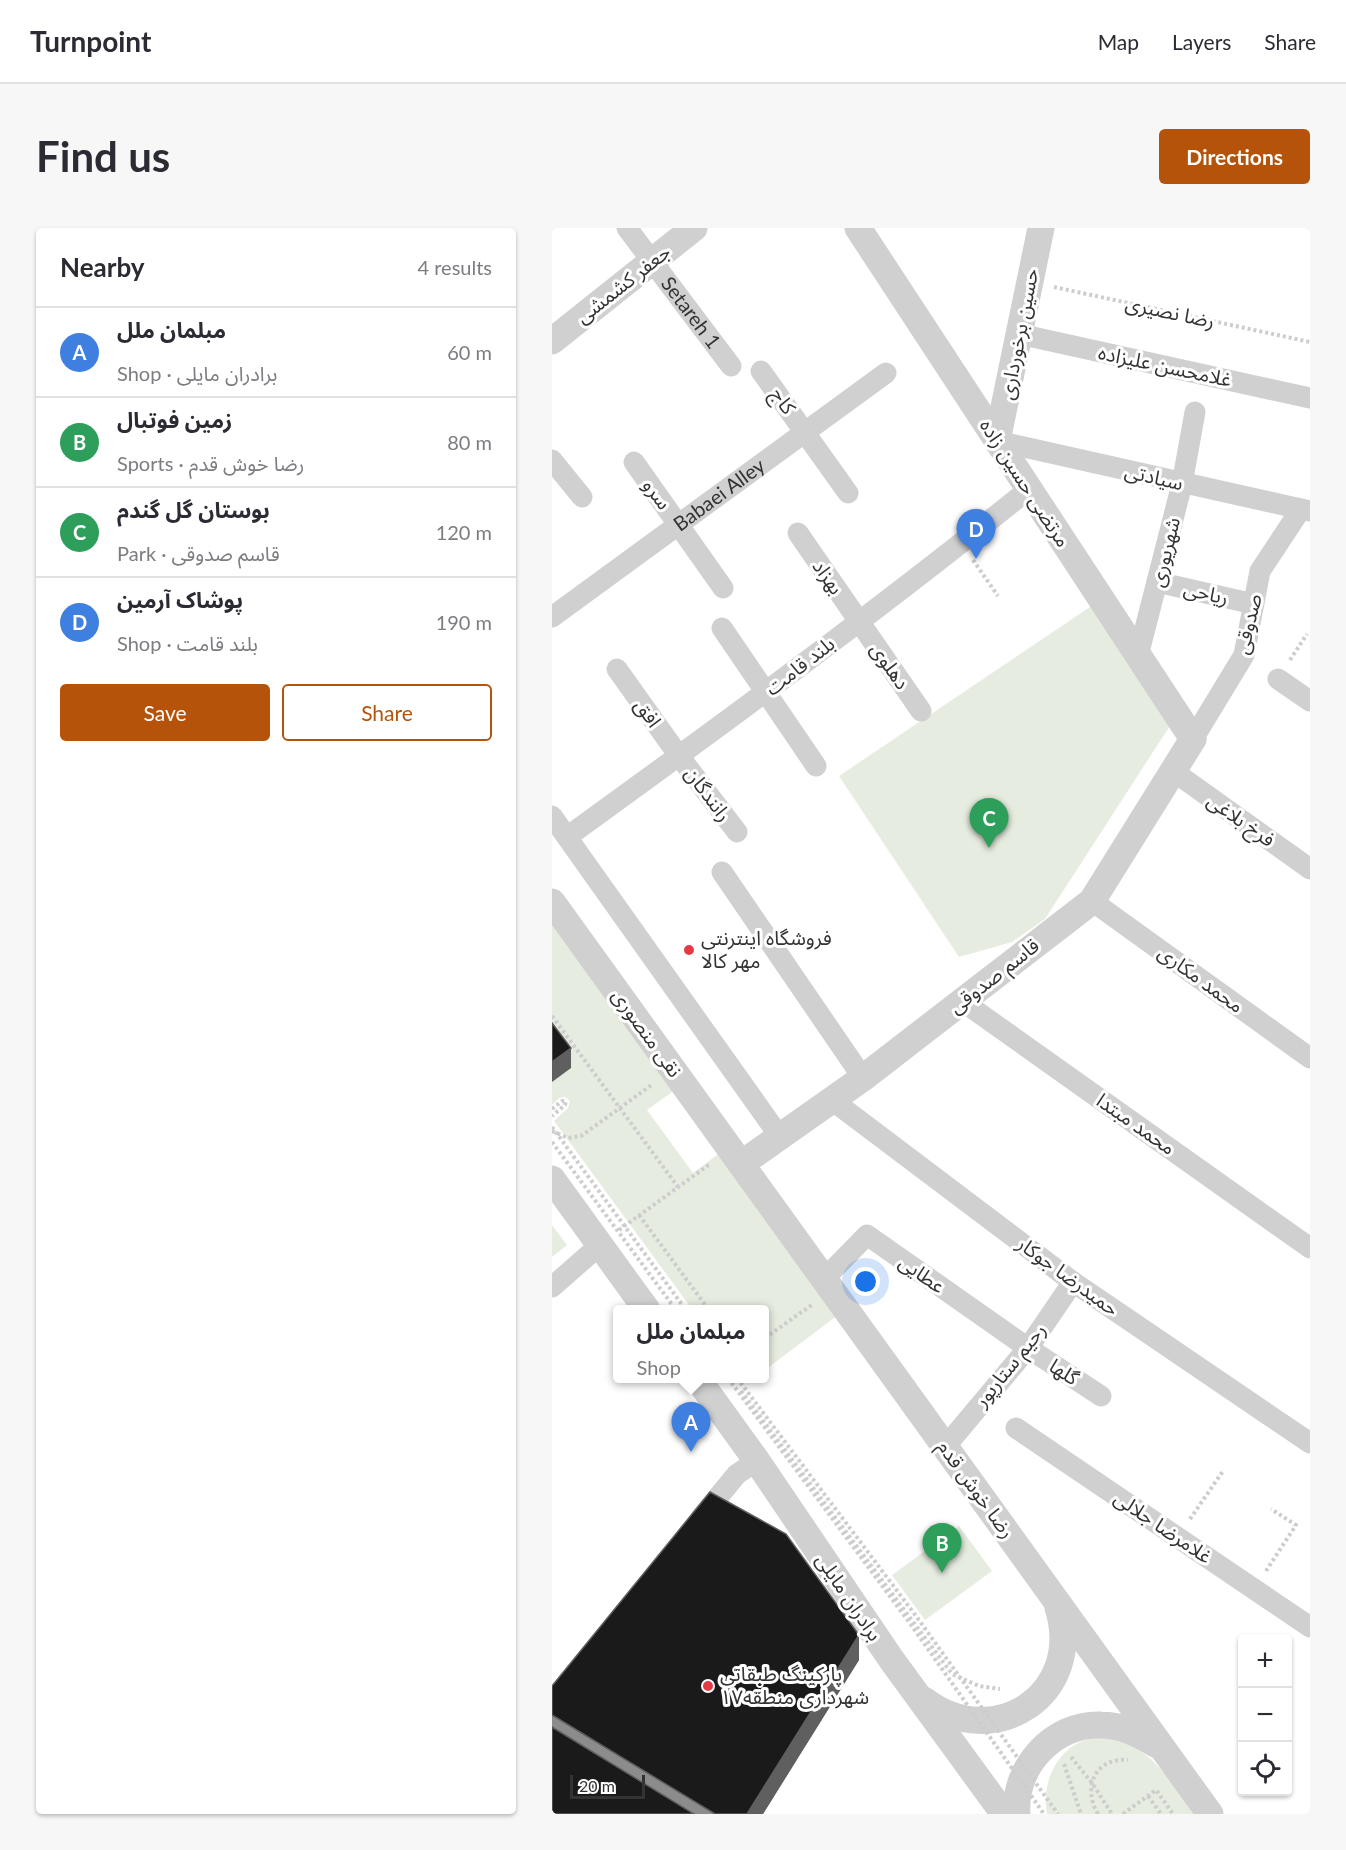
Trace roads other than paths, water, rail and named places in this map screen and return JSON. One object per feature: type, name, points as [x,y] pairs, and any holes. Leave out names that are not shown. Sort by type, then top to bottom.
[{"type":"street","name":"Setareh 1","points":[[627,228],[731,366]]},
{"type":"street","name":"جعفر کشمشی","points":[[552,340],[694,228]]},
{"type":"street","name":"مرتضی حسین زاده","points":[[858,228],[1193,739]]},
{"type":"street","name":"حسین برخورداری","points":[[998,441],[1041,228]]},
{"type":"street","name":"غلامحسن علیزاده","points":[[1019,334],[1310,398]]},
{"type":"street","name":"کاج","points":[[761,371],[848,493]]},
{"type":"street","name":"Babaei Alley","points":[[552,617],[886,373]]},
{"type":"street","name":"شهریوری","points":[[1138,656],[1182,484],[1195,412]]},
{"type":"street","name":"سیادتی","points":[[998,441],[1306,510]]},
{"type":"street","points":[[552,460],[582,497]]},
{"type":"street","name":"سرو","points":[[634,462],[723,588]]},
{"type":"street","name":"بلند قامت","points":[[567,837],[766,693],[1029,489]]},
{"type":"street","name":"صدوقی","points":[[1193,739],[1244,655],[1260,571],[1306,510]]},
{"type":"street","name":"بهزاد","points":[[798,533],[859,621]]},
{"type":"street","name":"ریاحی","points":[[1157,582],[1254,604]]},
{"type":"street","name":"دهلوی","points":[[859,621],[921,711]]},
{"type":"street","points":[[722,628],[816,766]]},
{"type":"street","name":"افق","points":[[617,669],[679,756]]},
{"type":"street","points":[[1278,678],[1310,701]]},
{"type":"street","name":"قاسم صدوقی","points":[[736,1157],[780,1137],[832,1100],[1092,901],[1193,739]]},
{"type":"street","name":"رانندگان","points":[[679,756],[737,832]]},
{"type":"street","name":"فرخ بلاغی","points":[[1173,771],[1310,869]]},
{"type":"street","points":[[552,816],[780,1137]]},
{"type":"street","points":[[722,872],[862,1078]]},
{"type":"street","name":"محمد مکاری","points":[[1092,901],[1310,1058]]},
{"type":"street","name":"نقی منصوری","points":[[552,902],[736,1157]]},
{"type":"street","name":"محمد مبتدا","points":[[962,1001],[1310,1248]]},
{"type":"street","name":"حمیدرضا جوکار","points":[[832,1100],[1073,1282],[1310,1443]]},
{"type":"street","name":"رضا خوش قدم","points":[[736,1157],[1209,1814]]},
{"type":"street","points":[[552,1179],[643,1305]]},
{"type":"street","name":"عطایی","points":[[824,1279],[867,1235],[1028,1348]]},
{"type":"street","points":[[552,1287],[600,1245]]},
{"type":"street","name":"رحیم ستارپور","points":[[945,1447],[1028,1348],[1073,1282]]},
{"type":"street","name":"گلها","points":[[1028,1348],[1101,1396]]},
{"type":"street","name":"برادران مایلی","points":[[701,1383],[757,1461],[907,1681],[1004,1814]]},
{"type":"street","name":"غلامرضا جلالی","points":[[1016,1428],[1310,1627]]},
{"type":"street","points":[[686,1536],[737,1474],[757,1461]]},
{"type":"street","points":[[907,1681],[922,1699],[935,1708],[964,1720],[996,1720],[1025,1708],[1049,1685],[1062,1654],[1062,1621],[1050,1592]]},
{"type":"street","points":[[1017,1814],[1018,1791],[1023,1775],[1031,1761],[1055,1738],[1084,1726],[1100,1725],[1132,1731],[1160,1747]]},
{"type":"place","name":"پوشاک آرمین","points":[[976,559]]},
{"type":"place","name":"بوستان گل گندم","points":[[989,848]]},
{"type":"place","name":"فروشگاه اینترنتی مهر کالا","points":[[689,950]]},
{"type":"place","name":"مبلمان ملل","points":[[691,1452]]},
{"type":"place","name":"زمین فوتبال","points":[[942,1573]]},
{"type":"place","name":"پارکینگ طبقاتی شهرداری منطقه۱۷","points":[[708,1686]]}]
